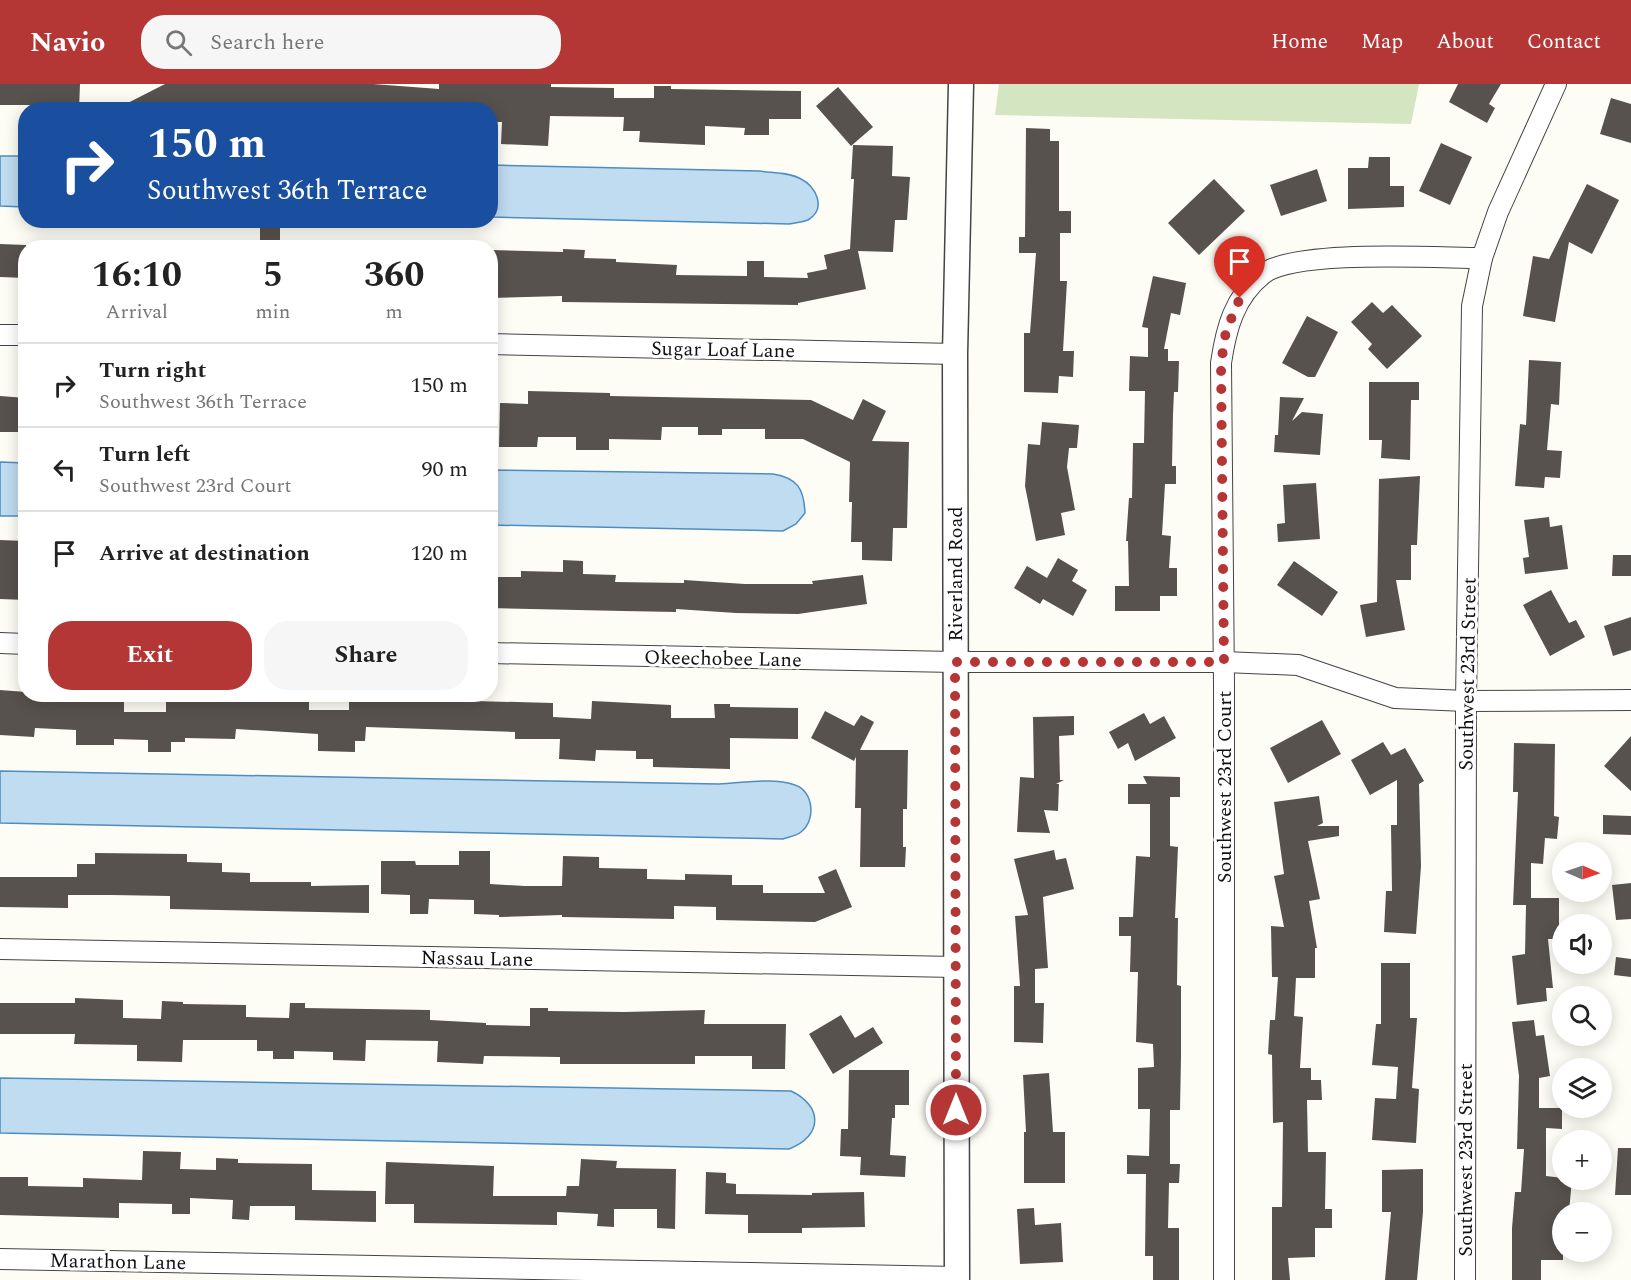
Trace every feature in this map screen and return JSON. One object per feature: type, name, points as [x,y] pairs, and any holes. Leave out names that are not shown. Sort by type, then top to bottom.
[{"type":"street","name":"Riverland Road","points":[[957,1278],[955,354],[961,84]]},
{"type":"street","name":"Southwest 23rd Street","points":[[1465,1280],[1466,701],[1472,306],[1482,258],[1498,212],[1556,84]]},
{"type":"street","name":"Southwest 23rd Court","points":[[1224,1280],[1224,662],[1221,363],[1226,331],[1240,298],[1264,273],[1298,262],[1343,257],[1482,258]]},
{"type":"street","points":[[0,335],[18,335]]},
{"type":"street","name":"Sugar Loaf Lane","points":[[498,344],[955,354]]},
{"type":"street","points":[[0,643],[18,644]]},
{"type":"street","name":"Okeechobee Lane","points":[[498,653],[955,662],[1224,662],[1298,665],[1395,698],[1466,701],[1631,700]]},
{"type":"street","name":"Nassau Lane","points":[[0,949],[955,967]]},
{"type":"street","name":"Marathon Lane","points":[[0,1259],[957,1278]]},
{"type":"green space","points":[[999,84],[1419,84],[1411,124],[995,115]]},
{"type":"water","points":[[0,156],[18,156],[18,207],[0,206]]},
{"type":"water","points":[[498,165],[759,171],[791,175],[811,187],[818,204],[814,215],[808,220],[789,224],[498,217]]},
{"type":"water","points":[[0,462],[18,463],[18,516],[0,516]]},
{"type":"water","points":[[498,470],[773,474],[788,478],[798,486],[803,497],[805,513],[796,524],[783,531],[498,525]]},
{"type":"water","points":[[0,771],[719,784],[777,781],[801,788],[809,800],[811,814],[806,827],[801,832],[783,839],[0,823]]},
{"type":"water","points":[[0,1078],[791,1091],[809,1105],[815,1121],[808,1137],[789,1149],[0,1133]]},
{"type":"building","points":[[0,84],[80,84],[79,102],[18,102],[18,105],[0,105]]},
{"type":"building","points":[[165,84],[373,84],[439,89],[439,84],[551,84],[551,87],[614,88],[614,98],[654,98],[654,86],[671,86],[671,89],[801,91],[801,119],[769,119],[769,135],[744,135],[745,128],[705,126],[705,145],[639,142],[640,131],[623,131],[624,117],[550,116],[548,146],[501,144],[502,122],[498,122],[498,102],[130,102]]},
{"type":"building","points":[[1458,84],[1501,84],[1489,104],[1495,108],[1487,123],[1449,102]]},
{"type":"building","points":[[838,87],[873,127],[851,146],[816,106]]},
{"type":"building","points":[[1611,98],[1631,104],[1631,143],[1600,134]]},
{"type":"building","points":[[1026,128],[1050,129],[1050,141],[1059,141],[1059,211],[1071,211],[1071,233],[1060,233],[1060,281],[1067,281],[1063,351],[1074,351],[1073,377],[1059,376],[1058,393],[1024,392],[1024,333],[1030,333],[1036,253],[1019,253],[1019,237],[1025,237]]},
{"type":"building","points":[[1441,143],[1472,157],[1450,205],[1419,191]]},
{"type":"building","points":[[853,145],[893,146],[892,176],[910,177],[907,220],[895,220],[893,252],[858,251],[866,289],[798,303],[798,305],[562,302],[562,296],[498,298],[498,250],[563,252],[563,249],[585,250],[584,258],[677,265],[676,275],[747,276],[747,261],[764,261],[764,277],[808,278],[807,273],[827,269],[824,255],[850,249],[854,179],[851,179]]},
{"type":"building","points":[[1369,157],[1390,157],[1390,186],[1404,186],[1404,207],[1348,209],[1348,168],[1368,168]]},
{"type":"building","points":[[1317,169],[1327,201],[1281,216],[1270,185]]},
{"type":"building","points":[[1214,179],[1245,211],[1199,255],[1168,223]]},
{"type":"building","points":[[1587,184],[1619,200],[1592,254],[1569,242],[1555,322],[1523,316],[1533,256],[1549,259]]},
{"type":"building","points":[[260,228],[280,228],[280,240],[260,240]]},
{"type":"building","points":[[0,244],[18,245],[18,278],[0,277]]},
{"type":"building","points":[[1153,276],[1186,283],[1180,315],[1171,313],[1164,349],[1168,349],[1168,361],[1179,361],[1178,392],[1174,392],[1173,414],[1172,466],[1176,466],[1176,484],[1165,484],[1162,535],[1171,536],[1169,568],[1177,568],[1177,596],[1160,596],[1160,611],[1115,611],[1115,586],[1129,586],[1128,541],[1126,541],[1129,498],[1132,498],[1133,443],[1144,443],[1145,391],[1129,391],[1130,356],[1148,357],[1148,328],[1142,327]]},
{"type":"building","points":[[1372,302],[1383,313],[1392,305],[1422,336],[1387,369],[1368,349],[1372,344],[1351,322]]},
{"type":"building","points":[[1307,316],[1338,332],[1315,377],[1308,377],[1282,363]]},
{"type":"building","points":[[1529,360],[1561,362],[1559,405],[1551,404],[1547,450],[1562,451],[1560,478],[1545,477],[1544,488],[1515,486],[1520,424],[1526,425]]},
{"type":"building","points":[[1369,382],[1419,382],[1419,400],[1411,400],[1410,460],[1381,458],[1382,440],[1369,440]]},
{"type":"building","points":[[528,391],[610,393],[610,396],[811,400],[853,420],[863,399],[886,411],[872,441],[909,442],[907,528],[893,528],[892,561],[862,560],[862,542],[851,542],[850,462],[803,439],[765,439],[765,429],[722,429],[722,435],[698,435],[698,427],[662,427],[661,440],[609,439],[609,450],[576,450],[576,437],[538,437],[537,447],[499,447],[500,403],[528,404]]},
{"type":"building","points":[[0,396],[18,397],[18,432],[0,432]]},
{"type":"building","points":[[1280,397],[1304,398],[1292,421],[1302,412],[1323,414],[1320,455],[1274,452],[1275,435],[1278,435]]},
{"type":"building","points":[[1042,422],[1079,425],[1077,448],[1069,448],[1067,467],[1075,510],[1061,513],[1065,535],[1036,541],[1025,486],[1028,444],[1040,445]]},
{"type":"building","points":[[1420,476],[1417,545],[1411,545],[1411,580],[1396,580],[1405,630],[1366,637],[1360,605],[1377,602],[1379,479]]},
{"type":"building","points":[[1316,483],[1320,539],[1278,542],[1277,524],[1285,523],[1283,485]]},
{"type":"building","points":[[1549,517],[1550,527],[1562,525],[1568,569],[1525,574],[1523,558],[1529,557],[1524,520]]},
{"type":"building","points":[[0,540],[18,541],[18,600],[0,599]]},
{"type":"building","points":[[1613,555],[1631,555],[1631,576],[1612,576]]},
{"type":"building","points":[[1058,558],[1078,570],[1072,581],[1087,590],[1073,616],[1043,599],[1040,604],[1014,588],[1027,566],[1047,578]]},
{"type":"building","points":[[563,560],[583,561],[583,574],[616,575],[615,582],[684,583],[684,580],[745,584],[813,584],[812,581],[863,575],[867,604],[798,614],[676,609],[676,612],[498,608],[498,577],[521,577],[521,571],[563,572]]},
{"type":"building","points":[[1294,561],[1338,592],[1322,616],[1277,585]]},
{"type":"building","points":[[1551,590],[1569,623],[1576,620],[1585,637],[1550,656],[1523,605]]},
{"type":"building","points":[[1631,617],[1631,650],[1613,656],[1604,626]]},
{"type":"building","points":[[0,690],[18,691],[18,702],[124,702],[124,712],[166,712],[166,702],[309,702],[309,710],[349,710],[349,702],[498,702],[553,703],[553,717],[591,719],[592,701],[671,705],[671,718],[715,718],[714,704],[730,704],[730,707],[798,708],[798,739],[730,738],[730,769],[653,767],[653,759],[636,759],[636,751],[596,750],[595,761],[559,759],[560,739],[515,739],[515,732],[366,727],[365,741],[355,741],[355,752],[318,751],[318,734],[236,729],[235,739],[185,738],[185,742],[171,742],[171,752],[148,752],[148,740],[114,739],[114,745],[76,745],[76,730],[35,728],[34,737],[0,735]]},
{"type":"building","points":[[825,711],[854,726],[861,715],[874,722],[860,750],[908,750],[907,809],[903,809],[905,867],[860,867],[861,808],[855,808],[856,757],[854,761],[811,738]]},
{"type":"building","points":[[1144,713],[1150,724],[1164,716],[1176,738],[1135,761],[1128,743],[1118,749],[1109,732]]},
{"type":"building","points":[[1074,716],[1074,735],[1059,736],[1060,780],[1064,780],[1056,784],[1059,784],[1058,811],[1044,810],[1050,833],[1017,832],[1020,777],[1034,778],[1033,717]]},
{"type":"building","points":[[1322,720],[1341,754],[1288,783],[1270,748]]},
{"type":"building","points":[[1631,736],[1631,791],[1604,766]]},
{"type":"building","points":[[1383,742],[1391,755],[1405,748],[1424,781],[1419,784],[1421,866],[1416,934],[1384,932],[1386,891],[1392,891],[1391,825],[1397,825],[1397,780],[1370,795],[1351,760]]},
{"type":"building","points":[[1514,743],[1555,744],[1554,816],[1559,817],[1557,839],[1545,838],[1543,864],[1531,863],[1531,898],[1552,898],[1552,902],[1559,902],[1559,914],[1552,914],[1552,939],[1548,939],[1553,986],[1546,988],[1547,1001],[1517,1005],[1512,956],[1525,954],[1526,905],[1513,905],[1518,792],[1513,792]]},
{"type":"building","points":[[1143,776],[1180,777],[1180,797],[1170,797],[1170,846],[1178,847],[1175,918],[1178,918],[1177,985],[1181,986],[1181,1056],[1180,1110],[1170,1110],[1170,1164],[1180,1164],[1179,1183],[1169,1183],[1168,1228],[1179,1228],[1179,1280],[1153,1280],[1153,1256],[1145,1256],[1146,1174],[1127,1174],[1127,1155],[1149,1156],[1150,1109],[1138,1109],[1138,1068],[1154,1067],[1153,1044],[1136,1042],[1138,972],[1130,972],[1131,936],[1119,936],[1119,917],[1133,917],[1136,856],[1150,857],[1150,804],[1128,804],[1128,784],[1147,784]]},
{"type":"building","points":[[1319,796],[1323,823],[1317,826],[1339,826],[1339,836],[1308,841],[1320,899],[1309,901],[1317,948],[1315,948],[1315,978],[1296,978],[1294,1016],[1303,1017],[1300,1068],[1311,1068],[1311,1080],[1321,1080],[1322,1100],[1307,1100],[1308,1152],[1326,1152],[1325,1209],[1332,1209],[1332,1228],[1315,1228],[1315,1257],[1288,1258],[1290,1280],[1272,1280],[1272,1207],[1282,1207],[1283,1122],[1273,1123],[1272,1055],[1268,1054],[1270,1020],[1275,1020],[1278,977],[1272,977],[1271,926],[1284,927],[1274,876],[1284,874],[1274,802]]},
{"type":"building","points":[[1603,815],[1631,816],[1631,835],[1603,834]]},
{"type":"building","points":[[1054,850],[1056,860],[1066,858],[1074,889],[1043,897],[1048,968],[1035,969],[1035,1003],[1044,1003],[1043,1043],[1014,1042],[1014,986],[1020,986],[1015,916],[1028,915],[1014,859]]},
{"type":"building","points":[[459,851],[490,851],[490,884],[525,886],[562,886],[563,856],[599,857],[599,868],[647,869],[647,879],[685,880],[685,874],[732,875],[732,885],[763,885],[763,893],[825,893],[818,877],[836,869],[852,907],[815,922],[716,920],[716,907],[674,906],[674,919],[562,917],[562,915],[499,917],[499,915],[474,914],[474,900],[429,899],[428,914],[410,914],[410,895],[381,894],[381,861],[415,861],[416,865],[459,865]]},
{"type":"building","points":[[95,853],[187,854],[187,862],[222,863],[222,872],[250,873],[250,882],[311,882],[311,886],[369,885],[369,913],[170,909],[170,896],[111,895],[68,895],[68,908],[0,907],[0,877],[77,877],[77,864],[95,864]]},
{"type":"building","points":[[1631,883],[1631,919],[1616,920],[1612,885]]},
{"type":"building","points":[[1616,957],[1631,959],[1631,977],[1614,975]]},
{"type":"building","points":[[1381,963],[1410,963],[1410,1018],[1417,1018],[1412,1088],[1419,1089],[1416,1143],[1372,1140],[1375,1098],[1396,1099],[1398,1067],[1372,1065],[1376,1024],[1381,1024]]},
{"type":"building","points":[[75,998],[123,1000],[123,1018],[161,1019],[162,1001],[183,1002],[183,1004],[246,1005],[246,1017],[289,1018],[290,1003],[305,1003],[305,1008],[430,1010],[430,1020],[530,1026],[530,1008],[548,1008],[548,1011],[624,1012],[705,1010],[704,1024],[786,1024],[785,1069],[752,1069],[752,1056],[695,1056],[695,1064],[560,1064],[560,1057],[484,1056],[483,1064],[437,1062],[438,1041],[366,1040],[365,1061],[333,1060],[333,1052],[294,1051],[294,1059],[273,1059],[273,1051],[257,1051],[257,1040],[183,1040],[182,1062],[137,1061],[137,1045],[74,1044],[75,1034],[0,1034],[0,1003],[75,1003]]},
{"type":"building","points":[[841,1015],[855,1038],[873,1027],[883,1043],[833,1074],[809,1034]]},
{"type":"building","points":[[1534,1020],[1536,1036],[1544,1035],[1550,1076],[1539,1078],[1539,1108],[1552,1108],[1552,1118],[1562,1118],[1562,1129],[1546,1128],[1546,1176],[1552,1177],[1552,1190],[1571,1190],[1570,1202],[1552,1202],[1552,1260],[1541,1260],[1541,1280],[1512,1280],[1515,1192],[1521,1192],[1524,1149],[1517,1149],[1519,1076],[1512,1022]]},
{"type":"building","points":[[849,1070],[909,1070],[909,1105],[895,1105],[890,1155],[906,1156],[905,1177],[860,1175],[861,1157],[840,1156],[841,1129],[848,1129]]},
{"type":"building","points":[[1049,1073],[1053,1132],[1065,1132],[1065,1183],[1024,1183],[1024,1132],[1026,1132],[1023,1075]]},
{"type":"building","points":[[1618,1148],[1631,1148],[1631,1195],[1615,1195]]},
{"type":"building","points":[[143,1151],[181,1152],[180,1169],[216,1170],[216,1158],[238,1159],[238,1163],[312,1164],[312,1190],[376,1191],[376,1222],[295,1220],[295,1206],[250,1206],[249,1220],[232,1219],[233,1200],[190,1198],[190,1214],[172,1214],[172,1204],[119,1203],[119,1218],[0,1215],[0,1177],[28,1177],[28,1186],[83,1187],[83,1178],[142,1180]]},
{"type":"building","points":[[581,1159],[617,1161],[616,1168],[676,1169],[675,1229],[657,1228],[657,1209],[614,1209],[614,1227],[597,1226],[598,1214],[557,1212],[557,1225],[414,1223],[414,1204],[385,1204],[386,1162],[494,1166],[493,1196],[566,1196],[567,1186],[579,1186]]},
{"type":"building","points":[[1423,1169],[1423,1212],[1417,1280],[1385,1280],[1391,1212],[1382,1212],[1382,1170]]},
{"type":"building","points":[[706,1172],[726,1173],[726,1183],[736,1184],[736,1194],[812,1195],[812,1193],[864,1192],[865,1227],[802,1228],[802,1233],[748,1233],[748,1215],[705,1214]]},
{"type":"building","points":[[1034,1208],[1035,1225],[1061,1223],[1063,1262],[1020,1264],[1017,1209]]},
{"type":"route","points":[[956,1110],[955,662],[1224,662],[1221,363],[1226,331],[1240,298]]}]
